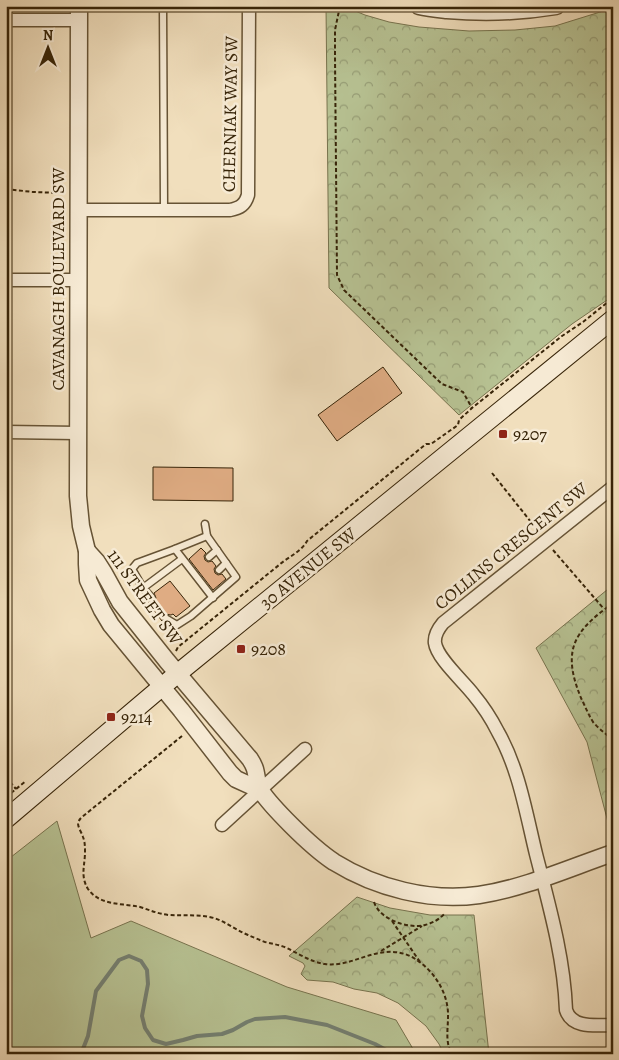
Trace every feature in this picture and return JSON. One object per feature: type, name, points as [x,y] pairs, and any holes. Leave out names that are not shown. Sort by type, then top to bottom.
[{"type":"main road","name":"30 AVENUE SW","points":[[6,825],[26,813],[181,678],[613,319]]},
{"type":"main road","name":"30 AVENUE SW","points":[[181,678],[204,668],[613,332]]},
{"type":"main road","name":"30 AVENUE SW","points":[[6,819],[165,692]]},
{"type":"street","name":"CHERNIAK WAY SW","points":[[78,210],[230,210],[237,209],[243,205],[248,195],[249,6]]},
{"type":"street","points":[[420,6],[464,11],[498,12],[556,6]]},
{"type":"street","points":[[6,20],[79,13]]},
{"type":"street","name":"CAVANAGH BOULEVARD SW","points":[[79,13],[77,433],[79,512],[83,539],[87,551]]},
{"type":"street","points":[[6,280],[78,280]]},
{"type":"street","points":[[6,432],[77,433]]},
{"type":"street","name":"COLLINS CRESCENT SW","points":[[542,878],[516,773],[504,743],[481,704],[441,656],[434,640],[438,629],[444,623],[613,486]]},
{"type":"street","name":"111 STREET SW","points":[[87,551],[97,562],[120,602],[250,759],[260,790]]},
{"type":"street","name":"111 STREET SW","points":[[87,551],[88,580],[102,610],[119,636],[230,773],[260,790]]},
{"type":"street","points":[[222,825],[305,749]]},
{"type":"street","points":[[260,790],[284,818],[333,861],[379,883],[424,894],[478,895],[504,890],[613,853]]},
{"type":"street","points":[[542,878],[556,936],[568,1015],[572,1020],[582,1025],[613,1025]]},
{"type":"lane","points":[[164,6],[164,209]]},
{"type":"lane","points":[[167,619],[177,625],[191,616],[236,577],[207,536],[205,524]]},
{"type":"lane","points":[[150,596],[132,569],[136,563],[207,536]]},
{"type":"lane","points":[[175,549],[204,583],[212,598]]},
{"type":"lane","points":[[208,557],[217,550]]},
{"type":"lane","points":[[143,588],[182,559]]},
{"type":"lane","points":[[219,570],[226,563]]},
{"type":"path","points":[[340,6],[335,30],[334,57],[337,275],[344,290],[442,384],[463,392],[472,408]]},
{"type":"path","points":[[6,189],[61,193]]},
{"type":"path","points":[[177,650],[178,647],[426,444],[430,444],[458,425],[459,420],[472,408],[613,298]]},
{"type":"path","points":[[492,473],[540,534]]},
{"type":"path","points":[[552,548],[605,610]]},
{"type":"path","points":[[613,603],[579,635],[572,656],[572,668],[576,684],[588,714],[597,726],[613,740]]},
{"type":"path","points":[[186,733],[79,820],[78,824],[84,840],[84,878],[88,888],[96,897],[114,904],[140,908],[156,913],[197,915],[214,918],[246,934],[265,942],[285,947],[306,959],[319,963],[333,964],[379,952],[400,953],[421,963]]},
{"type":"path","points":[[6,778],[16,790]]},
{"type":"path","points":[[6,797],[29,779]]},
{"type":"path","points":[[374,902],[377,909],[390,919],[421,963],[436,979],[442,990],[447,1002],[448,1041],[452,1054]]},
{"type":"path","points":[[379,952],[424,925],[436,921],[445,913]]},
{"type":"path","points":[[390,919],[409,925],[424,925]]},
{"type":"green space","points":[[326,6],[343,6],[389,22],[419,27],[469,31],[515,30],[555,26],[613,8],[613,296],[572,324],[459,415],[329,288]]},
{"type":"green space","points":[[613,585],[613,829],[610,830],[587,742],[536,648]]},
{"type":"green space","points":[[57,821],[91,938],[131,921],[287,987],[396,1020],[416,1054],[6,1054],[6,861]]},
{"type":"green space","points":[[357,897],[390,908],[430,915],[474,915],[489,1054],[444,1054],[426,1026],[398,1003],[377,993],[354,989],[333,982],[307,980],[301,974],[305,966],[303,963],[289,956]]},
{"type":"building","points":[[383,367],[402,393],[337,441],[318,415]]},
{"type":"building","points":[[153,467],[233,468],[233,501],[153,500]]},
{"type":"building","points":[[201,548],[206,553],[204,556],[205,560],[208,562],[212,561],[216,566],[214,569],[215,573],[218,575],[222,574],[226,579],[213,590],[189,559]]},
{"type":"building","points":[[170,581],[190,606],[176,617],[173,614],[165,614],[162,621],[146,600],[154,601],[156,598],[154,593]]},
{"type":"waterway","points":[[81,1054],[88,1036],[96,991],[119,960],[129,956],[141,961],[147,970],[148,984],[142,1016],[145,1028],[153,1040],[166,1044],[197,1036],[222,1034],[255,1019],[285,1017],[327,1025],[375,1044],[388,1051],[389,1054]]},
{"type":"place","name":"9207","points":[[503,434]]},
{"type":"place","name":"9208","points":[[241,649]]},
{"type":"place","name":"9214","points":[[111,717]]}]
